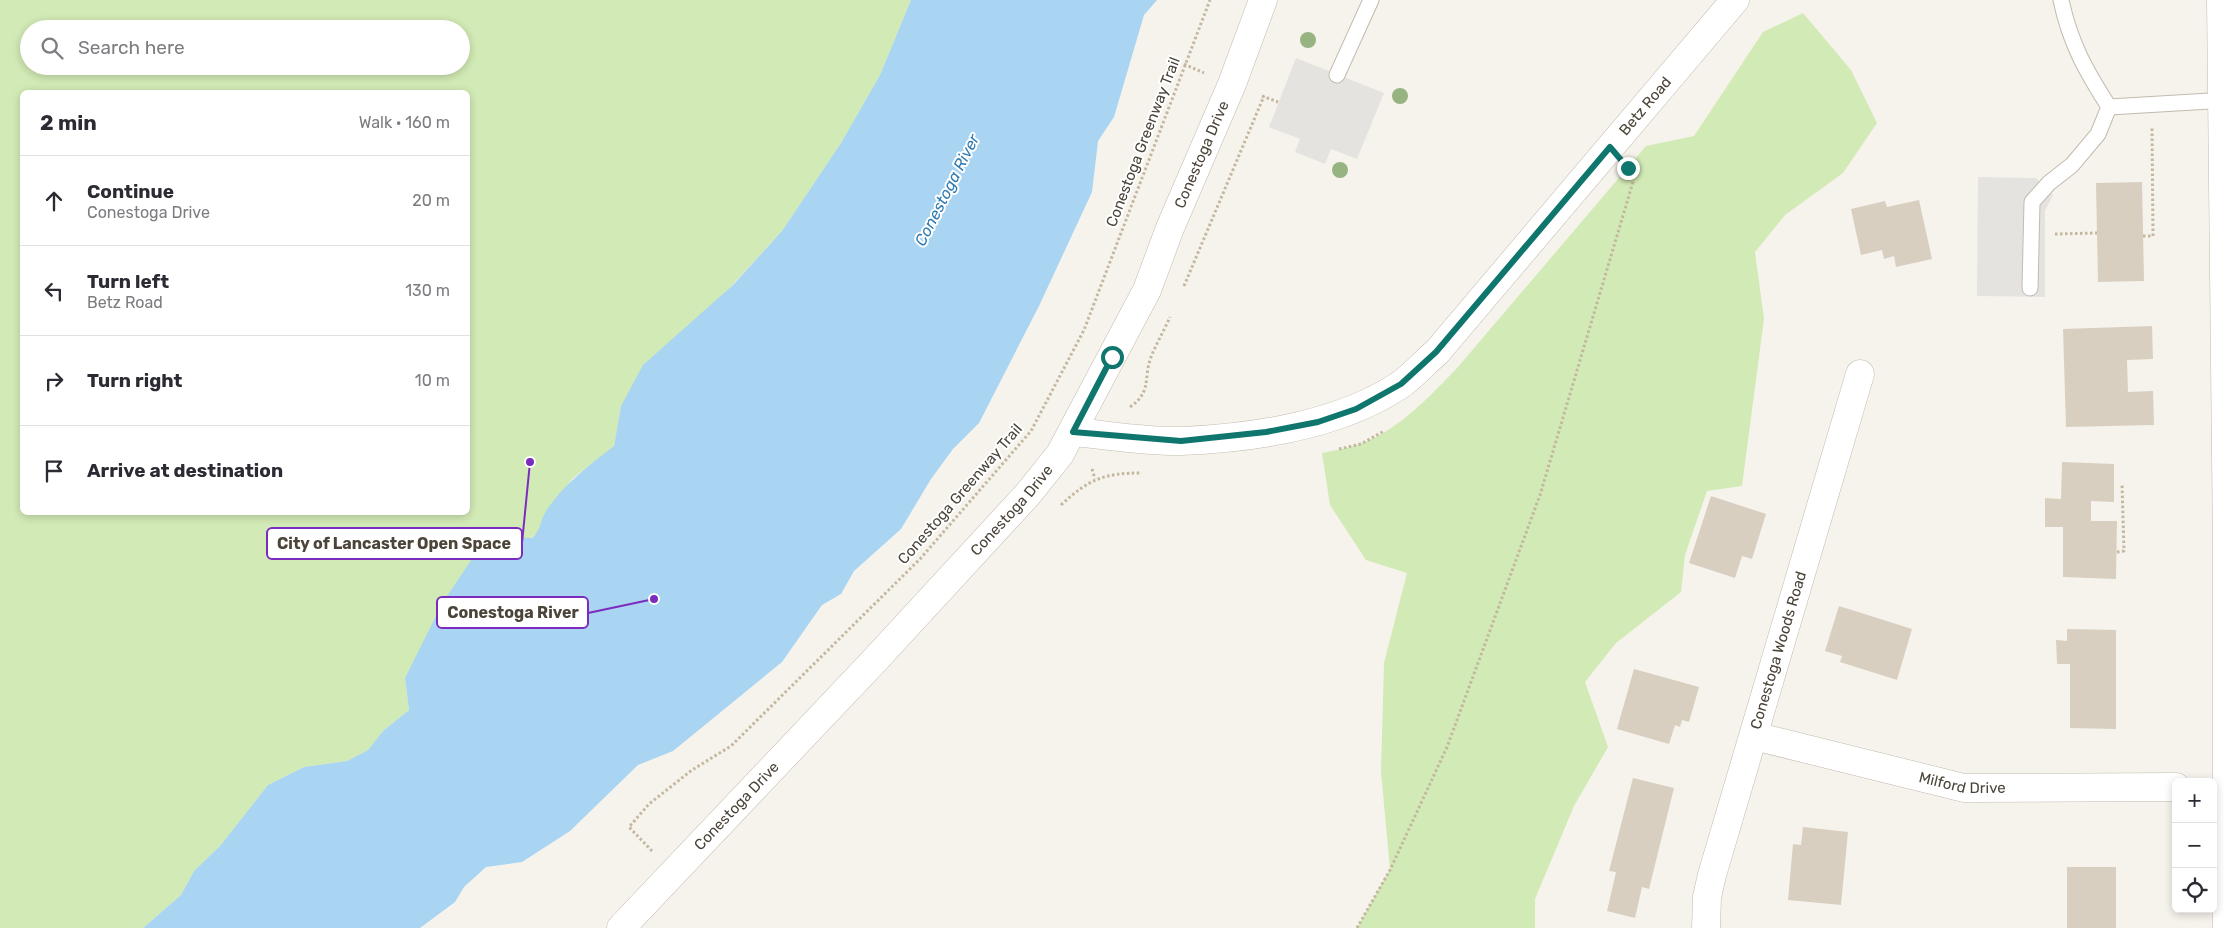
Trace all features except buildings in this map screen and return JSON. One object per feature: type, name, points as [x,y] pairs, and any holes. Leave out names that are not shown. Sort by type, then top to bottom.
[{"type":"street","name":"Conestoga Drive","points":[[621,928],[1028,494],[1060,454],[1147,290],[1170,228],[1232,84],[1263,0]]},
{"type":"street","name":"Betz Road","points":[[1073,432],[1181,441],[1266,432],[1318,422],[1356,409],[1401,384],[1436,352],[1735,0]]},
{"type":"street","points":[[2221,0],[2227,100],[2227,545],[2220,787],[2227,928]]},
{"type":"street","name":"Conestoga Woods Road","points":[[1706,928],[1707,896],[1712,875],[1860,374]]},
{"type":"street","name":"Milford Drive","points":[[1754,736],[1964,788],[2172,787]]},
{"type":"lane","points":[[1337,75],[1371,0]]},
{"type":"lane","points":[[2061,0],[2065,21],[2084,68],[2109,107]]},
{"type":"lane","points":[[2109,107],[2227,100]]},
{"type":"lane","points":[[2030,288],[2032,202],[2049,183],[2072,165],[2098,134],[2109,107]]},
{"type":"path","name":"Conestoga Greenway Trail","points":[[629,827],[649,804],[692,770],[730,746],[920,558],[1031,431],[1084,330],[1210,0]]},
{"type":"path","points":[[1184,64],[1204,73]]},
{"type":"path","points":[[1259,95],[1278,102]]},
{"type":"path","points":[[1184,287],[1264,96]]},
{"type":"path","points":[[2144,236],[2153,236],[2152,105]]},
{"type":"path","points":[[1356,928],[1390,870],[1447,747],[1540,495],[1633,182],[1628,168],[1622,175]]},
{"type":"path","points":[[2031,235],[2097,233]]},
{"type":"path","points":[[1137,402],[1145,390],[1151,357],[1172,313]]},
{"type":"path","points":[[1332,451],[1361,444],[1388,430]]},
{"type":"path","points":[[1092,469],[1095,479]]},
{"type":"path","points":[[1056,510],[1080,488],[1095,479],[1115,473],[1143,473]]},
{"type":"path","points":[[2117,552],[2124,551],[2122,484]]},
{"type":"green space","points":[[0,0],[911,0],[880,75],[841,143],[782,231],[621,406],[614,446],[573,478],[545,513],[539,531],[531,538],[516,538],[425,642],[405,678],[409,710],[383,731],[368,750],[347,761],[304,767],[268,785],[220,846],[194,871],[181,895],[143,928],[0,928]]},
{"type":"green space","points":[[1803,13],[1851,70],[1877,123],[1843,173],[1785,215],[1755,252],[1764,319],[1742,486],[1707,491],[1685,555],[1681,592],[1616,643],[1585,682],[1608,747],[1574,806],[1535,899],[1535,928],[1357,928],[1390,869],[1381,772],[1384,663],[1407,573],[1366,560],[1330,505],[1322,453],[1360,444],[1374,438],[1413,411],[1458,367],[1646,146],[1694,136],[1763,32]]},
{"type":"shaded area","points":[[1296,58],[1384,93],[1357,159],[1331,149],[1325,164],[1295,152],[1300,139],[1269,127]]},
{"type":"shaded area","points":[[1978,177],[2036,178],[2053,195],[2045,211],[2045,297],[1977,296]]},
{"type":"water","points":[[911,0],[1157,0],[1144,15],[1114,117],[1098,141],[1092,192],[1039,306],[979,423],[953,449],[931,479],[901,529],[854,571],[841,594],[822,605],[782,662],[673,751],[638,765],[570,831],[522,862],[486,867],[464,887],[455,902],[420,928],[143,928],[181,895],[194,871],[220,846],[268,785],[304,767],[347,761],[368,750],[383,731],[409,710],[405,678],[443,602],[474,556],[500,537],[532,538],[537,532],[546,511],[561,492],[586,468],[614,446],[621,406],[643,365],[733,285],[782,231],[841,143],[880,75]]},
{"type":"place","name":"City of Lancaster Open Space","points":[[530,462]]},
{"type":"place","name":"Conestoga River","points":[[654,599]]},
{"type":"route","points":[[1112,357],[1073,432],[1181,441],[1266,432],[1318,422],[1356,409],[1401,384],[1436,352],[1610,147],[1628,168]]}]
